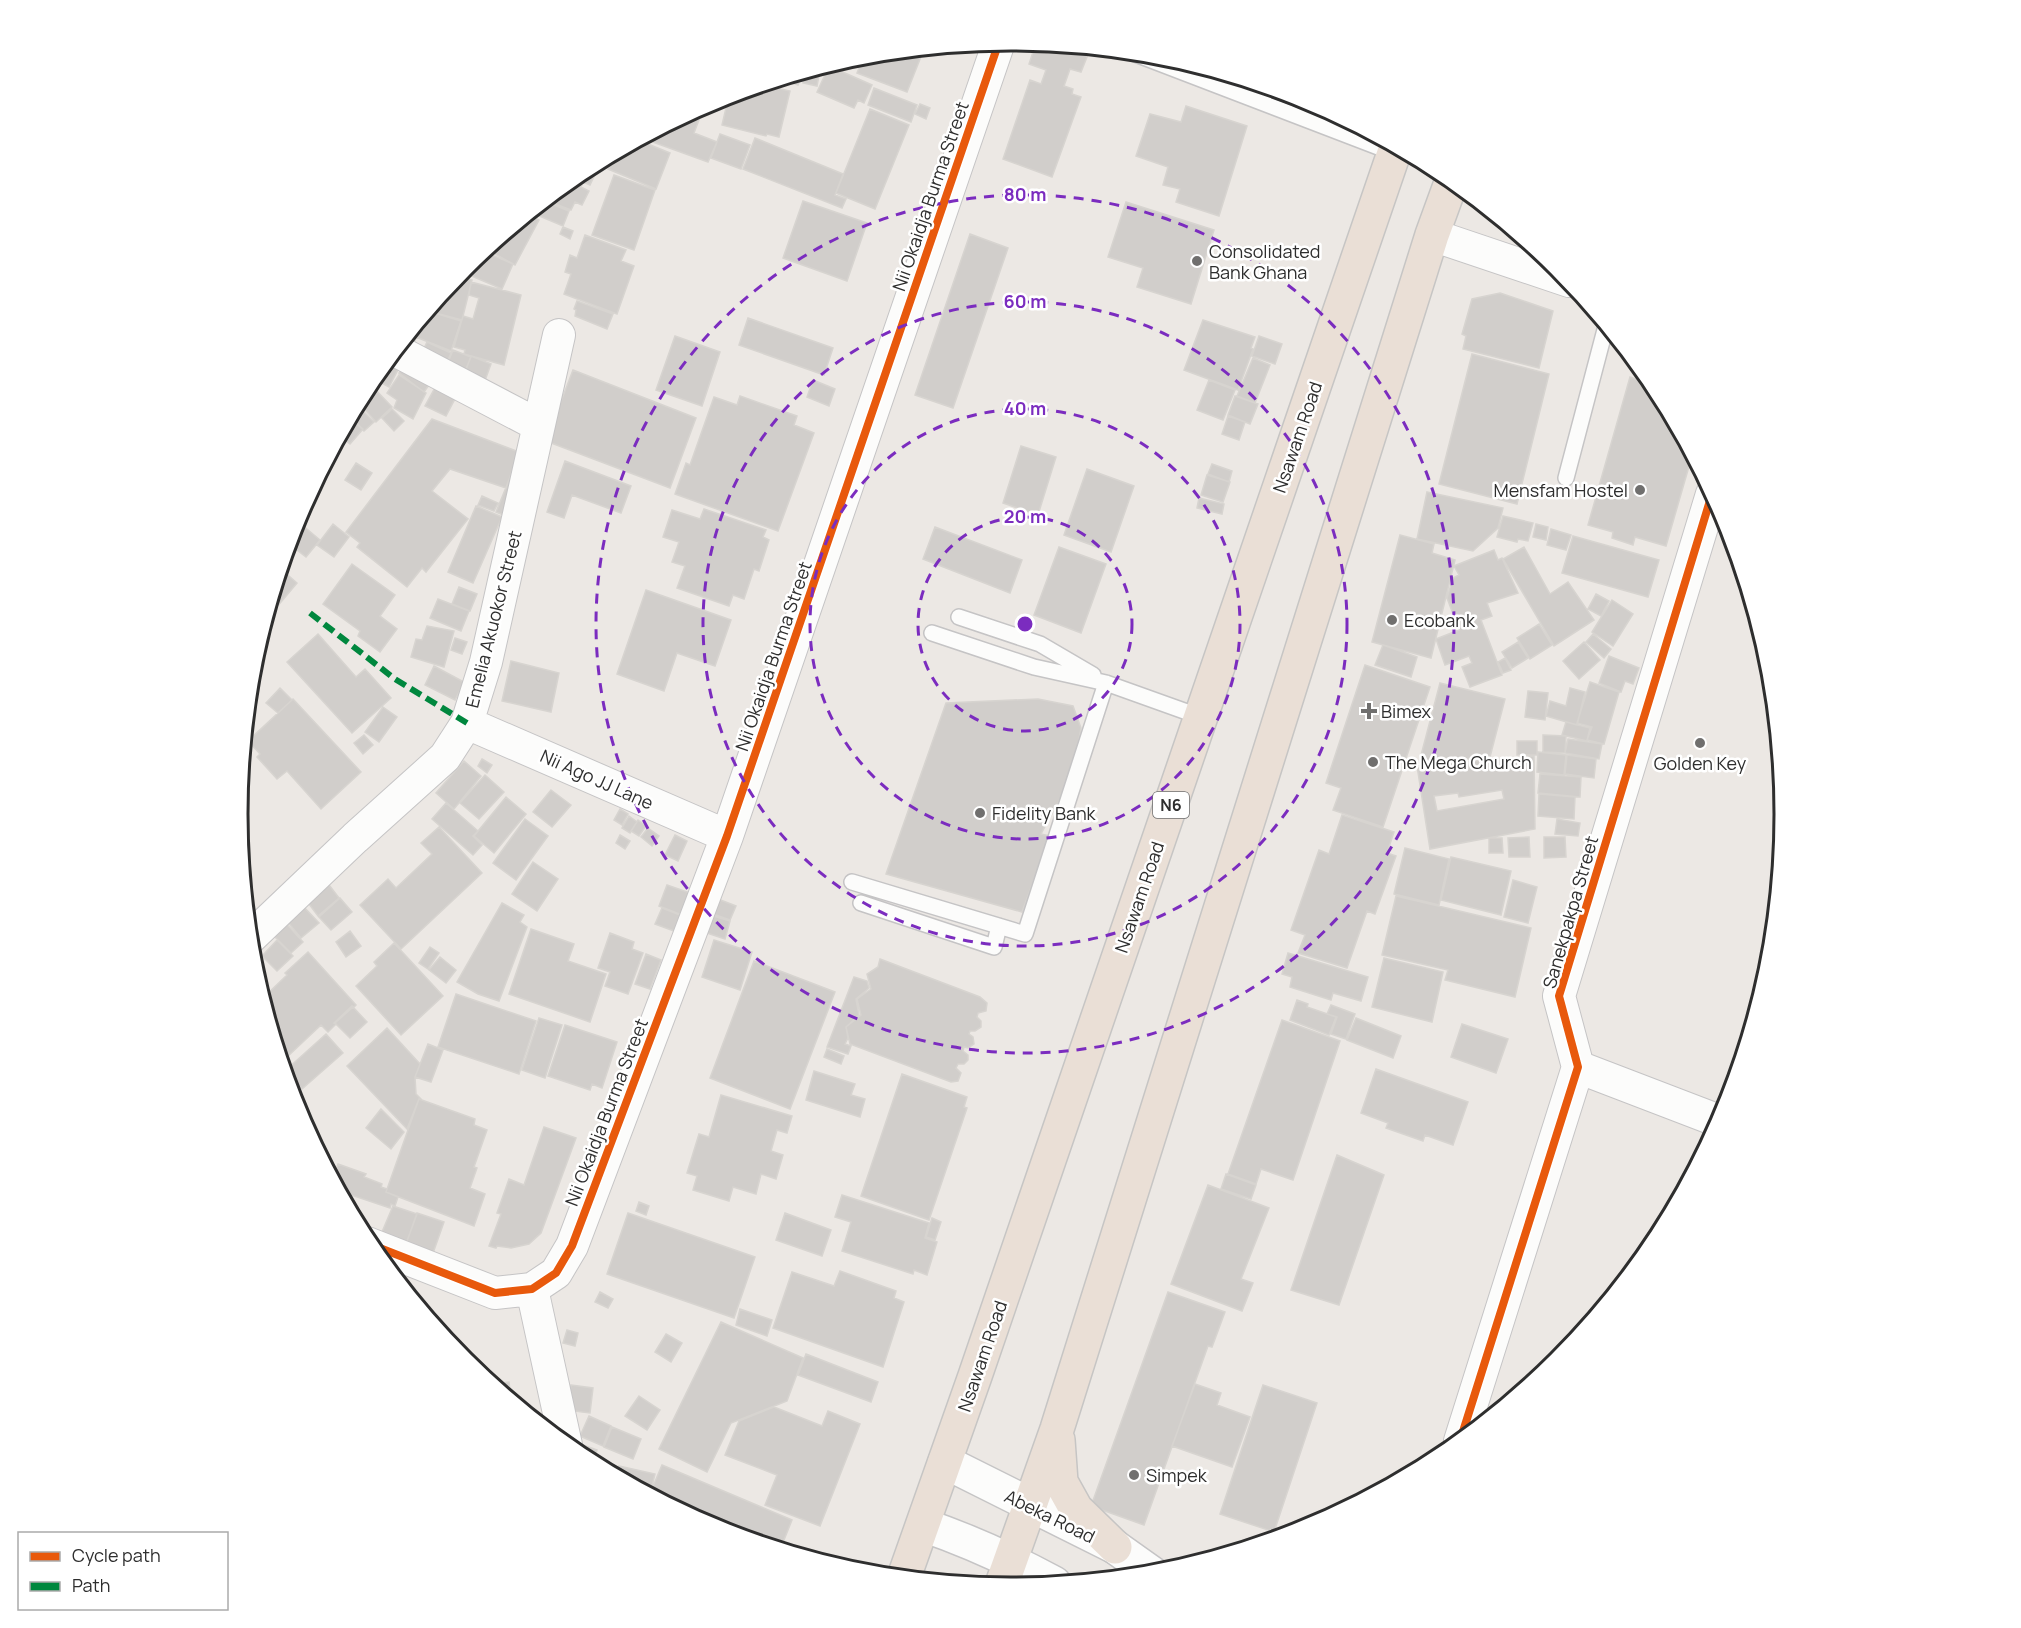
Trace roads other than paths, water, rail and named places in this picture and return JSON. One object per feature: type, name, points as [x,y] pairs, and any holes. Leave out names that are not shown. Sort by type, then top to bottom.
[{"type":"highway","name":"Nsawam Road","points":[[907,1569],[1394,154]]},
{"type":"highway","points":[[1006,1573],[1057,1429],[1431,235],[1448,190]]},
{"type":"highway","points":[[1057,1429],[1060,1482],[1076,1509],[1115,1547]]},
{"type":"street","name":"Nii Okaidja Burma Street","points":[[544,1281],[572,1246],[727,836],[996,52]]},
{"type":"street","points":[[1431,235],[1552,276]]},
{"type":"street","name":"Emelia Akuokor Street","points":[[257,932],[355,838],[445,757],[467,723],[486,662],[559,335]]},
{"type":"street","points":[[402,354],[538,425]]},
{"type":"street","name":"Sanekpakpa Street","points":[[1578,1067],[1559,996],[1708,507]]},
{"type":"street","name":"Nii Ago JJ Lane","points":[[467,723],[727,836]]},
{"type":"street","points":[[1465,1426],[1578,1067],[1710,1118]]},
{"type":"street","points":[[385,1250],[495,1293],[544,1281],[564,1432]]},
{"type":"street","name":"Abeka Road","points":[[945,1462],[1115,1547],[1140,1565]]},
{"type":"street","points":[[923,1525],[968,1540],[1006,1573],[1023,1576]]},
{"type":"lane","points":[[1182,71],[1365,139]]},
{"type":"lane","points":[[1566,478],[1604,335]]},
{"type":"lane","points":[[959,617],[1040,645],[1106,682]]},
{"type":"lane","points":[[932,633],[1034,667],[1106,682],[1201,717]]},
{"type":"lane","points":[[852,882],[1025,934],[1106,682]]},
{"type":"lane","points":[[861,903],[994,947],[999,926]]},
{"type":"place","name":"Consolidated Bank Ghana","points":[[1197,261]]},
{"type":"place","name":"Mensfam Hostel","points":[[1640,490]]},
{"type":"place","name":"Ecobank","points":[[1392,620]]},
{"type":"place","name":"Bimex","points":[[1369,711]]},
{"type":"place","name":"Golden Key","points":[[1700,743]]},
{"type":"place","name":"The Mega Church","points":[[1373,762]]},
{"type":"place","name":"Fidelity Bank","points":[[980,813]]},
{"type":"place","name":"Simpek","points":[[1134,1475]]}]
